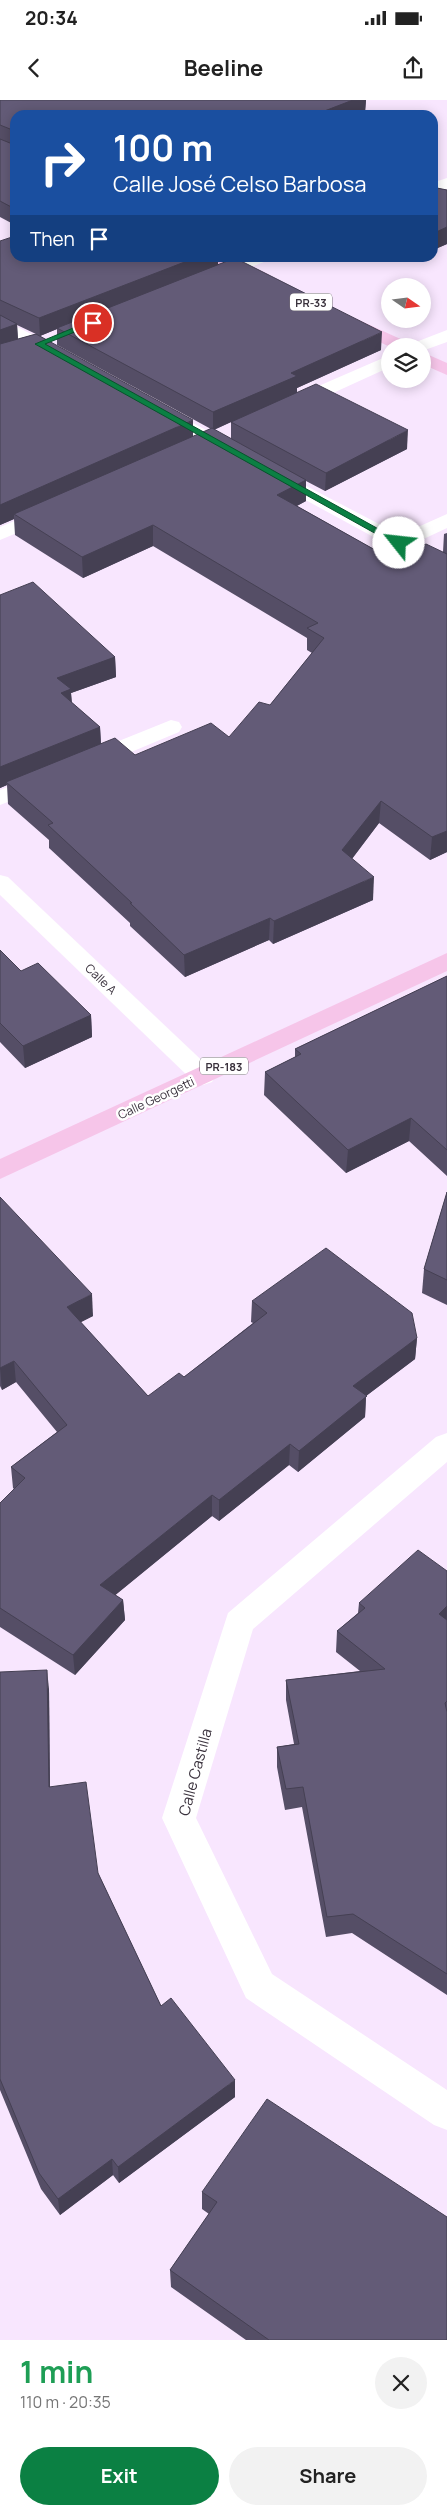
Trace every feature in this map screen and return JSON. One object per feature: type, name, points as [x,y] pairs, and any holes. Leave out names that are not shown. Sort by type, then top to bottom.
[{"type":"main road","name":"PR-33","points":[[230,262],[281,287]]},
{"type":"main road","name":"PR-33","points":[[332,312],[385,338]]},
{"type":"main road","points":[[431,362],[447,370]]},
{"type":"main road","name":"Calle Georgetti","points":[[0,1170],[447,961]]},
{"type":"street","points":[[192,284],[248,262]]},
{"type":"street","points":[[0,323],[73,363]]},
{"type":"street","points":[[431,342],[447,335]]},
{"type":"street","points":[[15,351],[57,337]]},
{"type":"street","points":[[274,412],[381,364]]},
{"type":"street","points":[[142,402],[447,568]]},
{"type":"street","points":[[194,448],[229,432]]},
{"type":"street","points":[[0,534],[62,507]]},
{"type":"street","points":[[399,543],[447,520]]},
{"type":"street","points":[[0,798],[171,727]]},
{"type":"street","name":"Calle A","points":[[0,882],[203,1076]]},
{"type":"street","name":"Calle Castilla","points":[[447,1445],[239,1622],[179,1818],[259,1986],[447,2112]]},
{"type":"building","points":[[0,100],[353,100],[327,110],[10,110],[10,129],[0,125]]},
{"type":"building","points":[[0,139],[10,143],[10,206],[0,201]]},
{"type":"building","points":[[438,188],[447,190],[447,227],[438,231]]},
{"type":"building","points":[[10,238],[10,262],[185,262],[39,318],[0,300],[0,241]]},
{"type":"building","points":[[225,262],[243,262],[382,332],[291,373],[297,376],[213,412],[57,328]]},
{"type":"building","points":[[0,315],[17,324],[0,330]]},
{"type":"building","points":[[36,334],[193,420],[0,505],[0,344]]},
{"type":"building","points":[[316,384],[408,430],[326,473],[231,422]]},
{"type":"building","points":[[212,428],[306,480],[277,495],[393,560],[426,544],[447,554],[447,831],[432,837],[381,801],[342,850],[374,877],[274,921],[270,918],[184,955],[130,903],[132,903],[48,825],[53,823],[6,782],[115,738],[135,755],[211,723],[229,737],[259,702],[270,705],[324,638],[307,628],[318,623],[153,525],[82,557],[14,514]]},
{"type":"building","points":[[33,582],[115,657],[57,678],[71,689],[61,693],[100,727],[0,767],[0,595]]},
{"type":"building","points":[[0,950],[21,971],[38,963],[91,1015],[23,1046],[0,1023]]},
{"type":"building","points":[[447,976],[447,1150],[411,1118],[348,1150],[265,1072],[301,1054],[295,1049]]},
{"type":"building","points":[[447,1192],[447,1280],[424,1269]]},
{"type":"building","points":[[0,1197],[92,1294],[67,1307],[148,1396],[179,1373],[184,1377],[267,1313],[252,1301],[326,1248],[412,1313],[417,1338],[353,1386],[367,1396],[299,1451],[290,1444],[219,1500],[212,1495],[100,1585],[123,1600],[73,1655],[0,1608],[0,1503],[25,1478],[11,1467],[67,1425],[14,1361],[0,1368]]},
{"type":"building","points":[[418,1550],[447,1571],[447,1606],[439,1614],[447,1620],[447,1701],[445,1703],[447,1712],[447,1974],[353,1914],[327,1917],[303,1787],[286,1789],[277,1747],[299,1744],[286,1680],[385,1669],[337,1631],[365,1608],[359,1603]]},
{"type":"building","points":[[47,1670],[49,1787],[86,1782],[98,1873],[161,2006],[171,1998],[235,2080],[118,2167],[112,2159],[58,2199],[39,2173],[0,2079],[0,1672]]},
{"type":"building","points":[[267,2099],[447,2217],[447,2340],[269,2340],[170,2270],[217,2202],[202,2192]]},
{"type":"route","points":[[93,323],[39,344],[399,543]]}]
